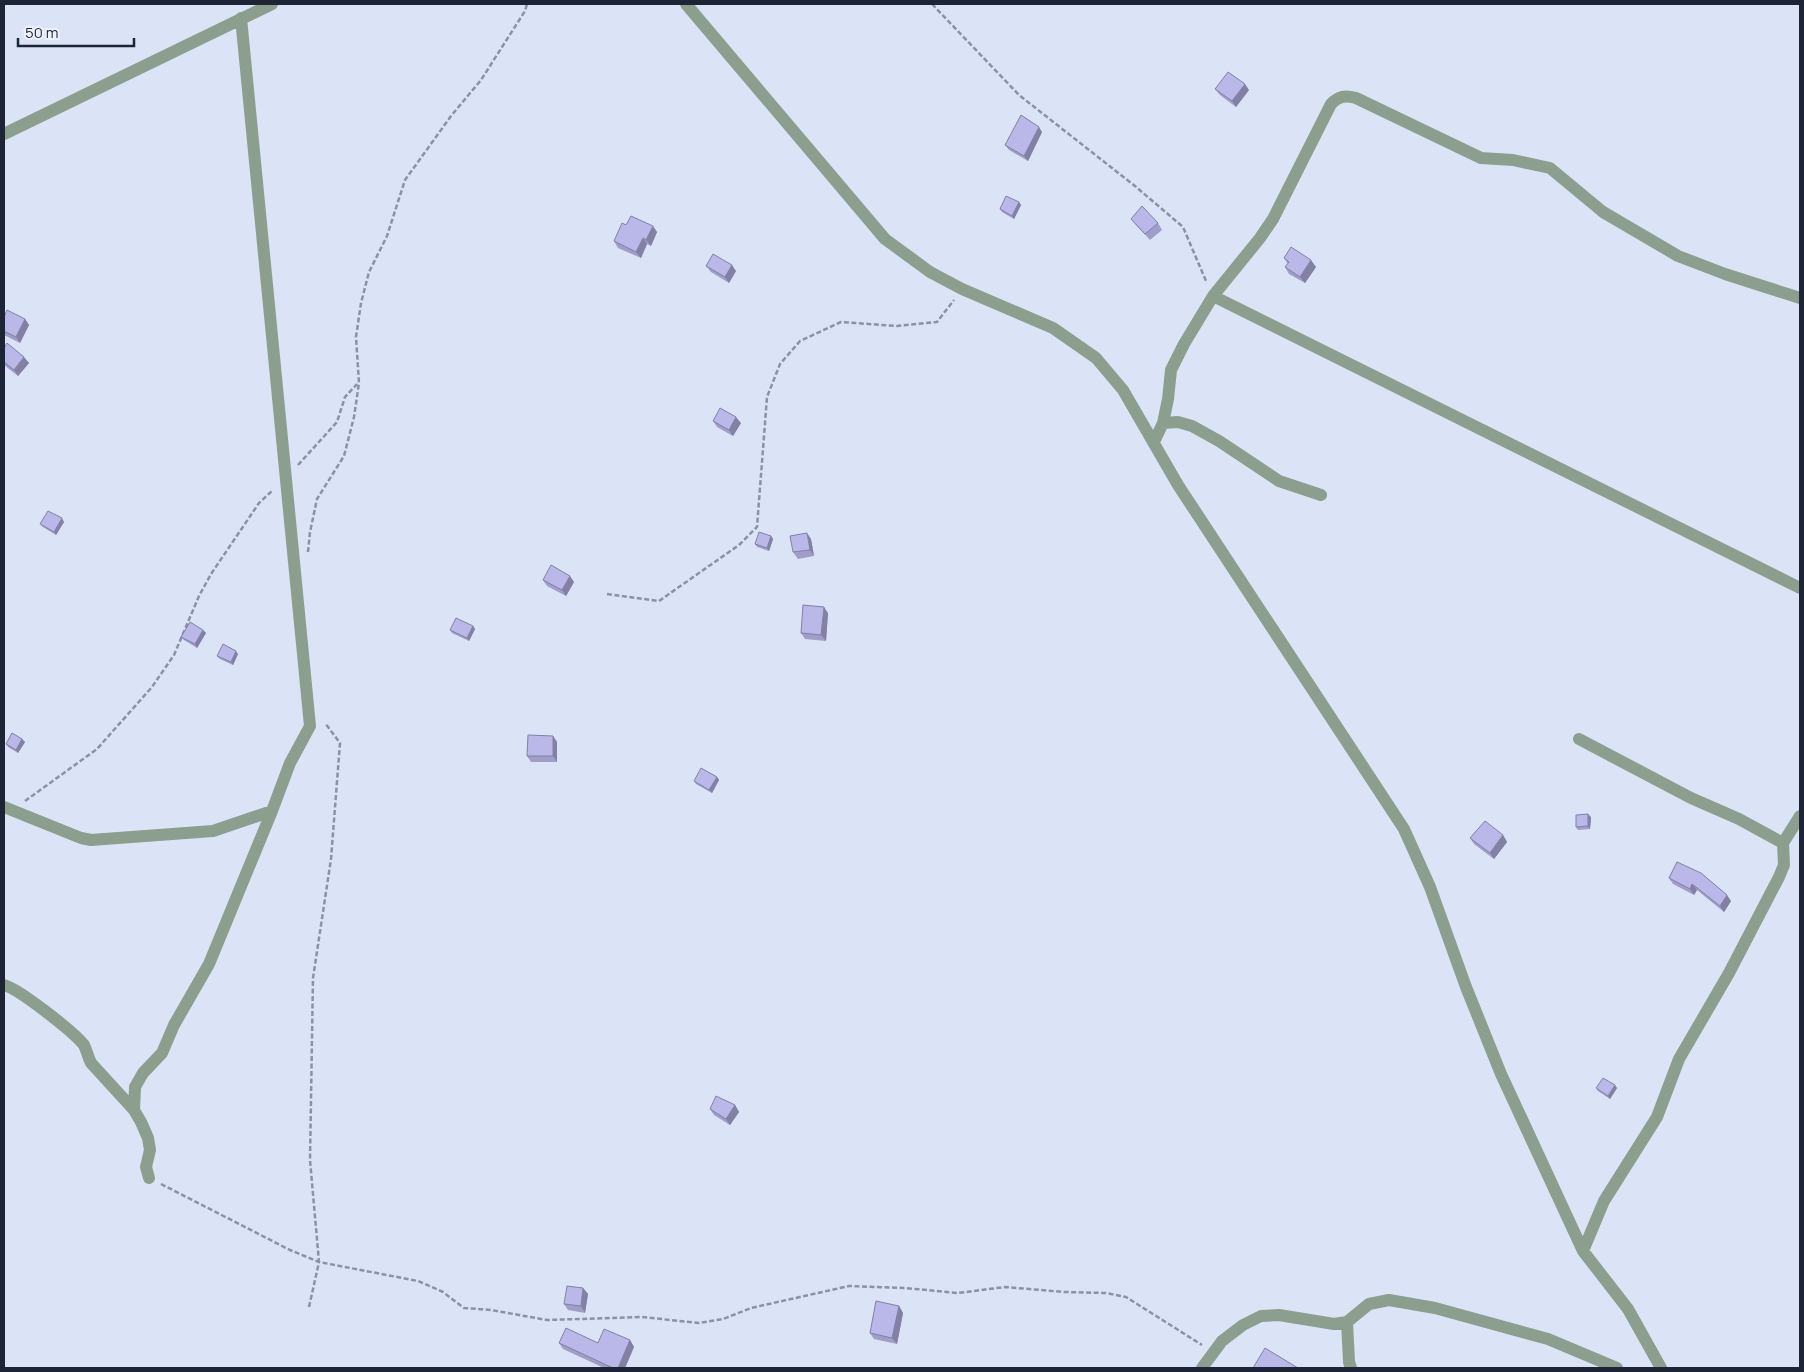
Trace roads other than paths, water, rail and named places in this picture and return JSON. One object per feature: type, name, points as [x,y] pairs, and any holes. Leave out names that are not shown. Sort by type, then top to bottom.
[{"type":"street","points":[[4,134],[272,4]]},
{"type":"street","points":[[686,4],[885,239],[930,272],[962,289],[1053,328],[1096,358],[1123,390],[1178,485],[1404,829],[1430,888],[1466,987],[1501,1074],[1583,1250],[1628,1309],[1660,1368]]},
{"type":"street","points":[[134,1110],[135,1087],[144,1073],[162,1053],[174,1025],[209,964],[290,764],[310,726],[241,18]]},
{"type":"street","points":[[1154,442],[1163,423],[1171,370],[1184,344],[1213,296],[1273,219],[1331,104],[1338,98],[1345,96],[1356,98],[1481,158],[1513,160],[1550,168],[1603,212],[1678,256],[1725,274],[1800,298]]},
{"type":"street","points":[[1213,296],[1800,588]]},
{"type":"street","points":[[1163,423],[1178,422],[1192,426],[1219,441],[1279,481],[1321,495]]},
{"type":"street","points":[[1579,739],[1691,798],[1783,843]]},
{"type":"street","points":[[8,809],[81,838],[91,840],[213,831],[272,811]]},
{"type":"street","points":[[1583,1250],[1604,1201],[1657,1117],[1678,1059],[1729,973],[1779,877],[1784,865],[1783,843],[1800,816]]},
{"type":"street","points":[[4,985],[11,987],[26,997],[80,1040],[91,1063],[134,1110],[148,1138],[150,1150],[146,1167],[149,1178]]},
{"type":"street","points":[[1202,1368],[1222,1341],[1243,1325],[1261,1316],[1279,1314],[1334,1324],[1347,1322],[1369,1304],[1389,1300],[1435,1308],[1548,1339],[1616,1368]]},
{"type":"street","points":[[1347,1322],[1349,1362],[1352,1368]]}]
